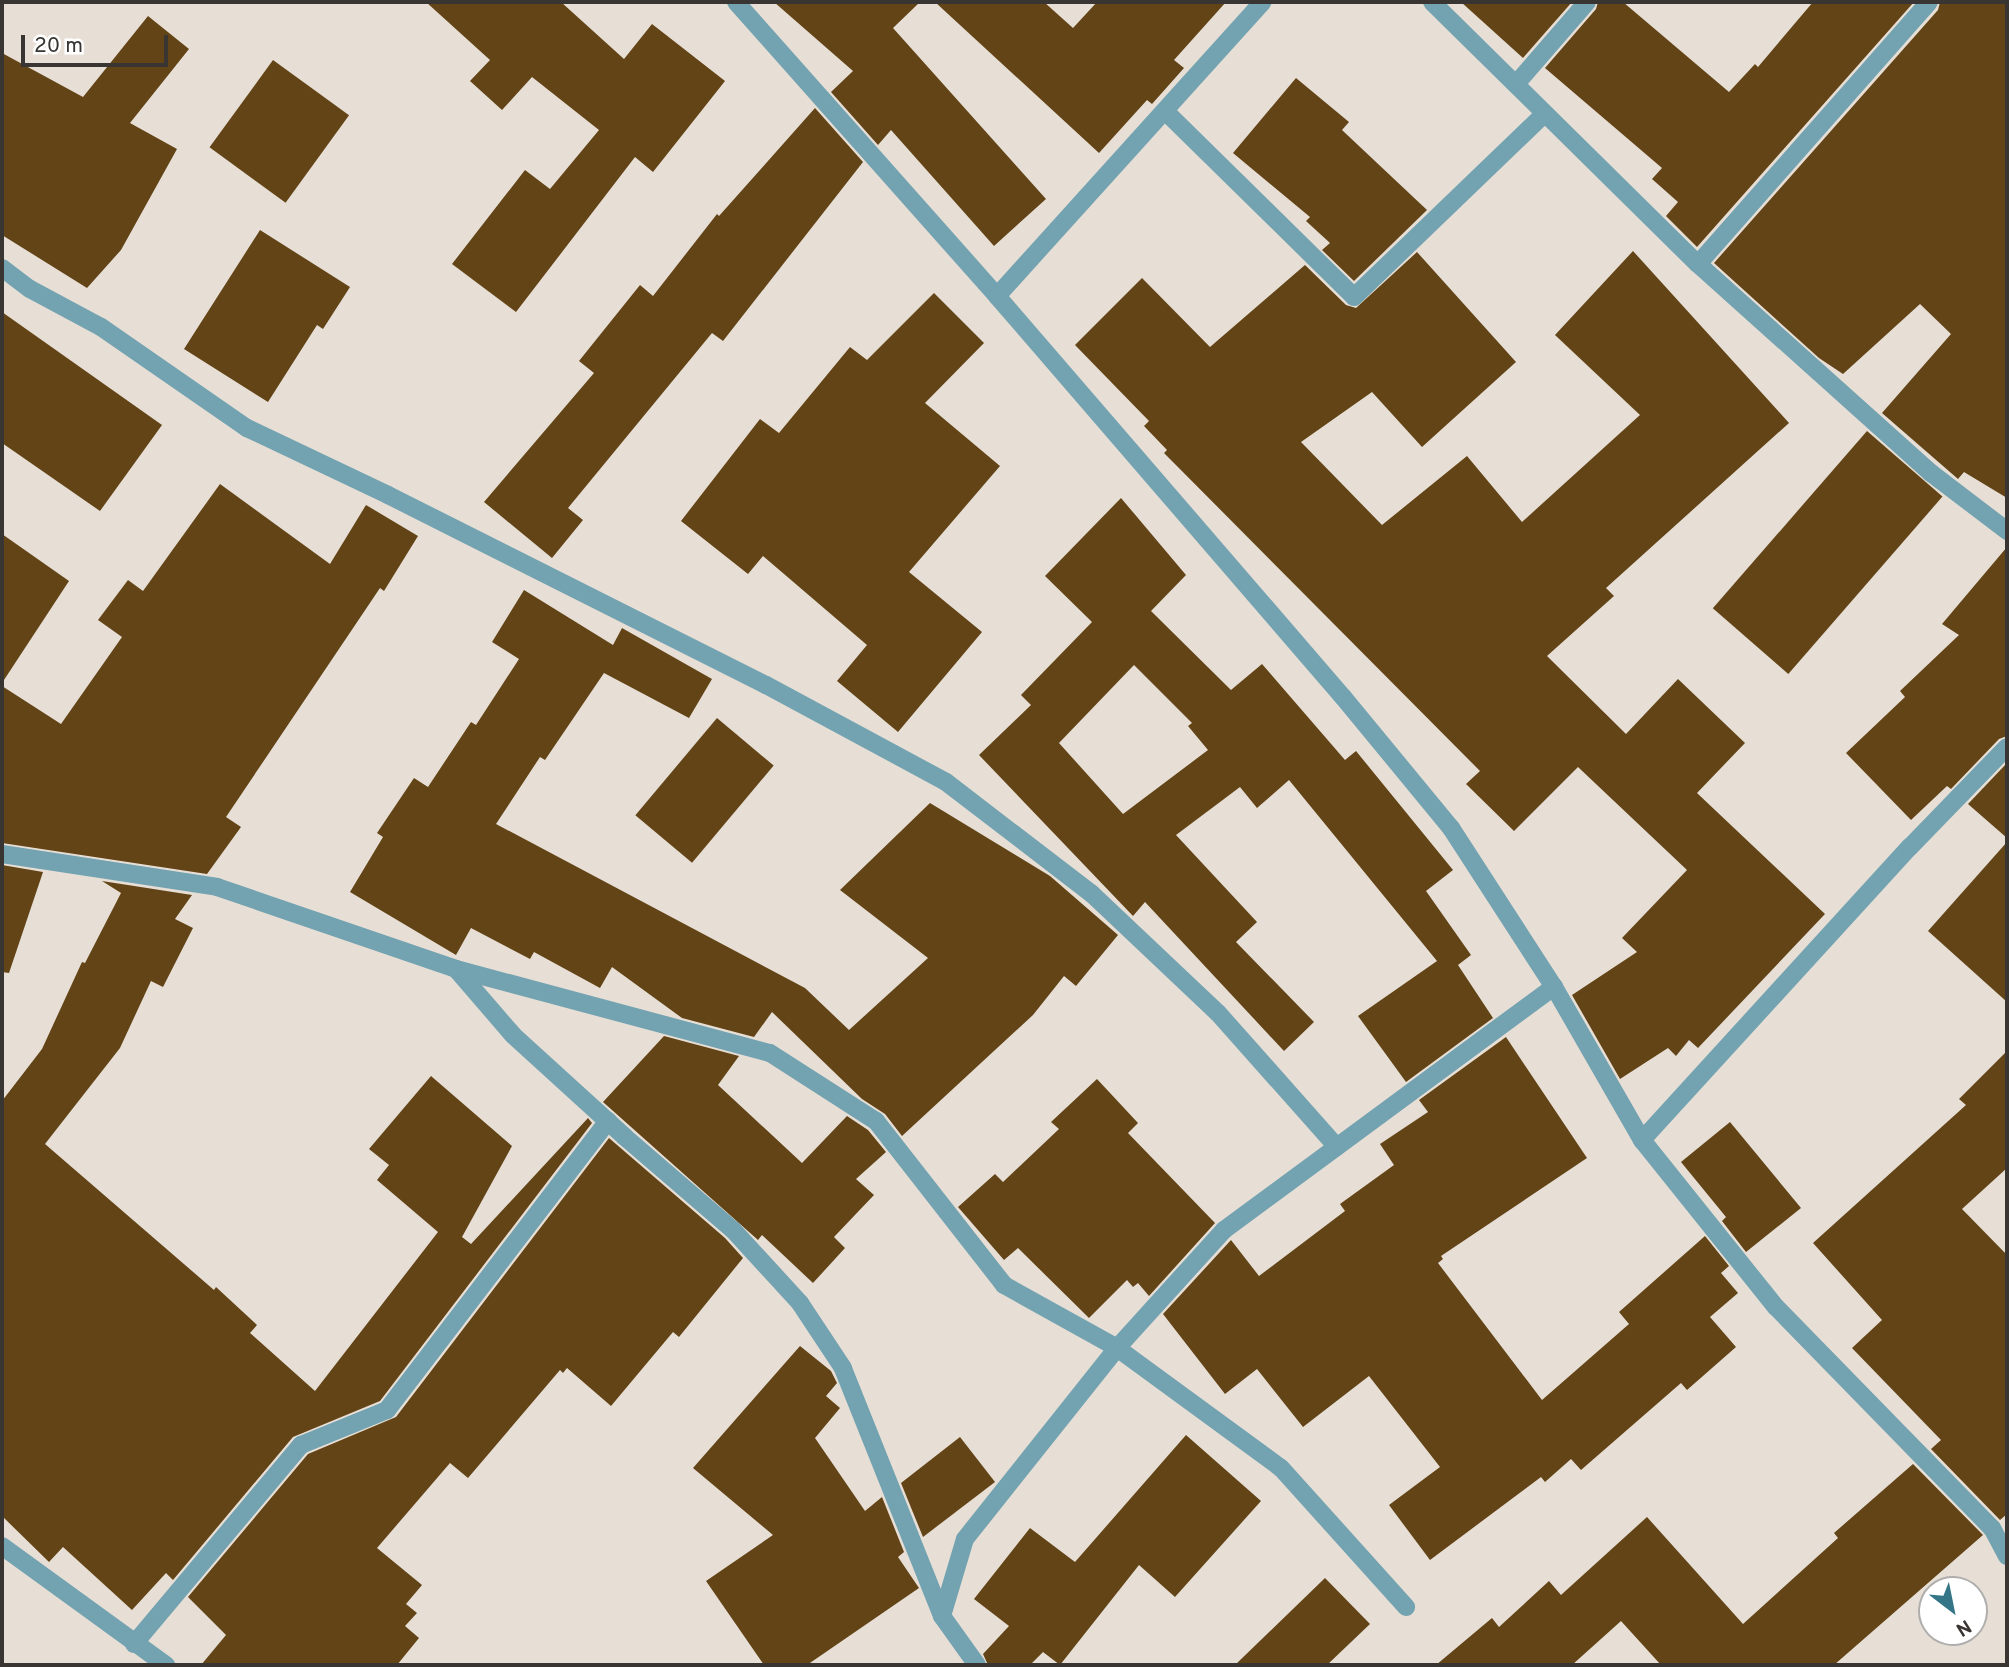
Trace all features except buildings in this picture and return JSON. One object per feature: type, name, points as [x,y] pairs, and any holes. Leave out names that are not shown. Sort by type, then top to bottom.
[{"type":"street","points":[[736,2],[997,296],[1343,697],[1451,828],[1554,987],[1642,1140],[1776,1307],[1992,1528],[2007,1556]]},
{"type":"street","points":[[997,296],[1263,2]]},
{"type":"street","points":[[1432,2],[1698,264],[1931,473],[2007,531]]},
{"type":"street","points":[[1516,84],[1587,2]]},
{"type":"street","points":[[1698,264],[1929,2]]},
{"type":"street","points":[[1165,111],[1354,297],[1544,114]]},
{"type":"street","points":[[2,268],[30,289],[101,327],[247,428],[388,495],[766,685],[946,782],[1092,894],[1218,1013],[1337,1147]]},
{"type":"street","points":[[1642,1140],[1910,847],[2007,747]]},
{"type":"street","points":[[2,854],[216,887],[456,969],[770,1053],[876,1121],[1004,1285],[1117,1348],[1281,1468],[1406,1607]]},
{"type":"street","points":[[456,969],[513,1035],[733,1230],[800,1303],[844,1368],[943,1616],[977,1665]]},
{"type":"street","points":[[943,1616],[965,1539],[1117,1348],[1224,1230],[1554,987]]},
{"type":"street","points":[[134,1644],[301,1445],[387,1410],[608,1121]]},
{"type":"street","points":[[2,1546],[166,1665]]}]
